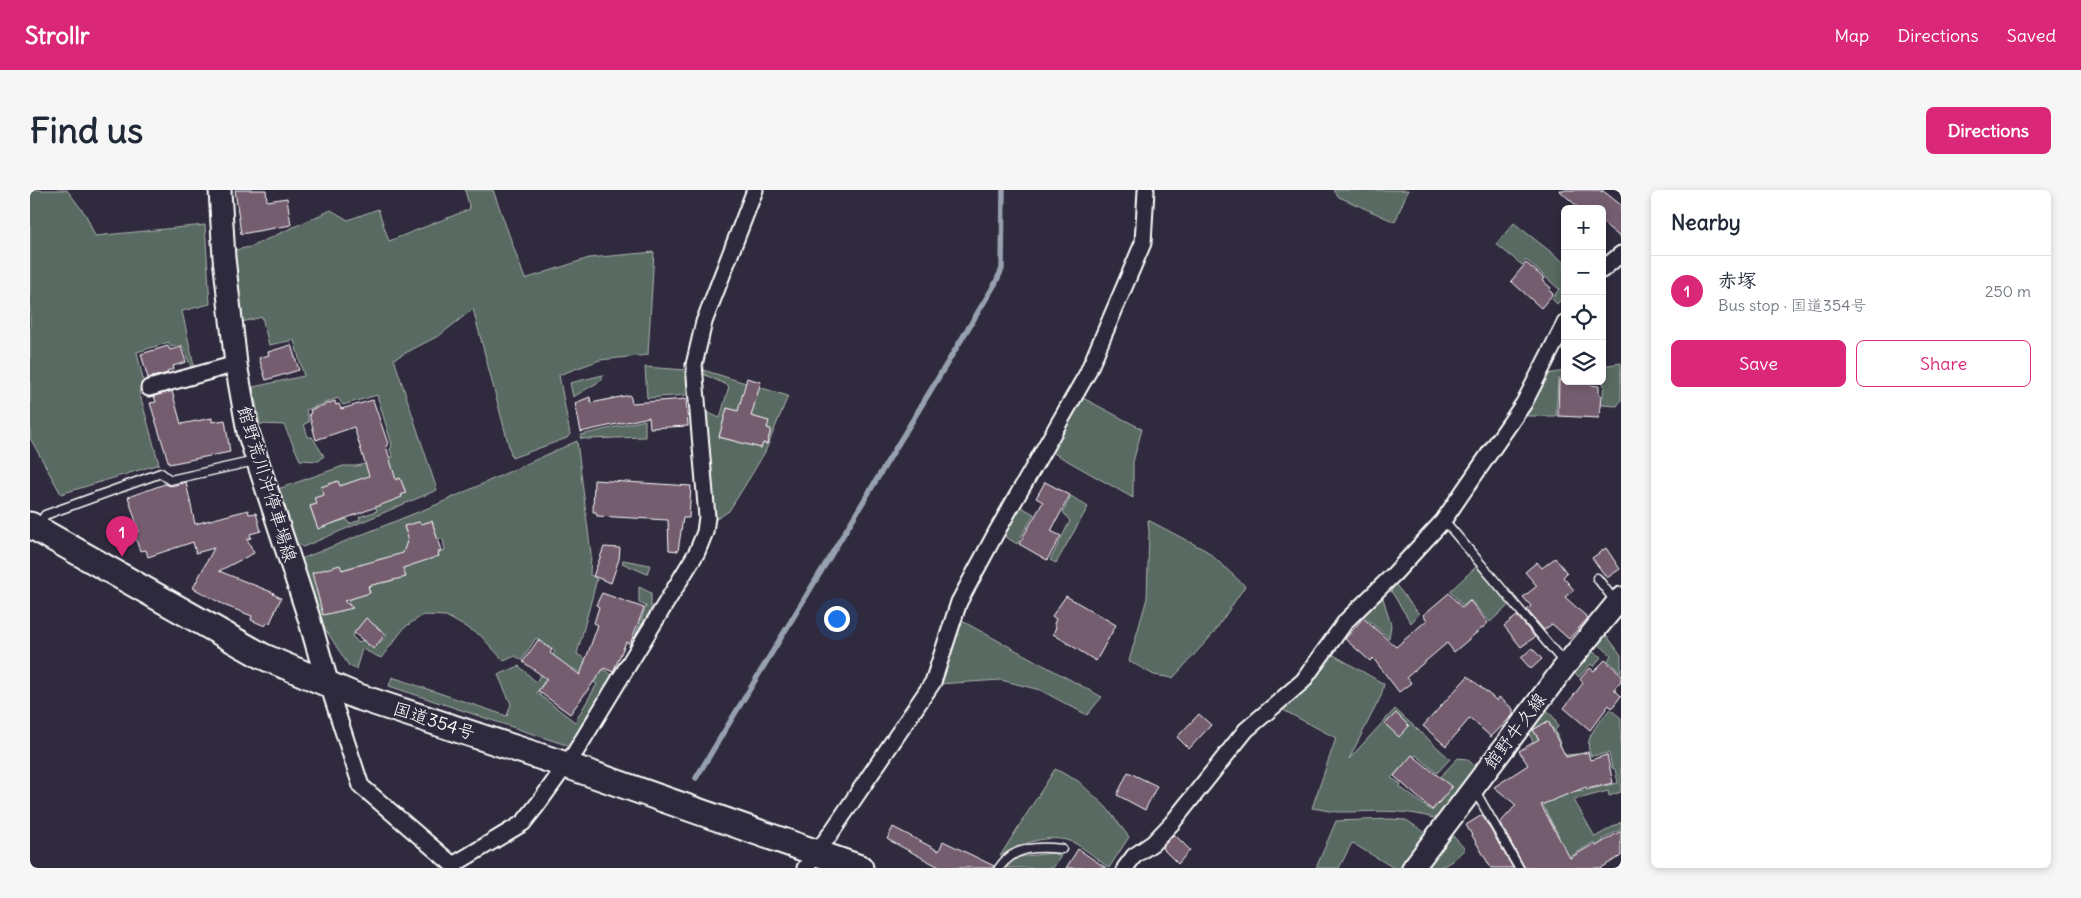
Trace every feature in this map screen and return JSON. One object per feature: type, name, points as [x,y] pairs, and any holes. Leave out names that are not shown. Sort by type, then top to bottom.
[{"type":"highway","name":"国道354号","points":[[33,527],[246,647],[356,696],[566,765],[811,861],[860,868]]},
{"type":"main road","name":"館野荒川沖停車場線","points":[[220,190],[224,258],[236,364],[248,432],[309,618],[328,684]]},
{"type":"main road","name":"館野牛久線","points":[[1413,868],[1566,665],[1619,600]]},
{"type":"street","points":[[328,684],[361,786],[454,867],[523,823],[576,751],[697,552],[705,532],[707,517],[694,365],[704,322],[754,190]]},
{"type":"street","points":[[811,861],[933,682],[960,602],[997,531],[1087,374],[1143,244],[1146,190]]},
{"type":"street","points":[[1606,267],[1621,254]]},
{"type":"street","points":[[1125,868],[1134,856],[1153,842],[1173,822],[1246,730],[1303,681],[1346,621],[1394,574],[1443,521],[1524,403],[1561,331]]},
{"type":"street","points":[[149,388],[236,364]]},
{"type":"lane","points":[[33,527],[45,515],[161,473],[170,480],[256,461]]},
{"type":"lane","points":[[1443,521],[1566,665]]},
{"type":"lane","points":[[1597,578],[1619,600]]},
{"type":"lane","points":[[1473,787],[1519,868]]},
{"type":"lane","points":[[999,868],[1020,850],[1042,846],[1062,849]]},
{"type":"green space","points":[[30,190],[67,190],[86,215],[95,236],[205,225],[210,304],[182,311],[194,366],[191,367],[182,345],[171,347],[169,342],[137,352],[145,389],[139,391],[159,464],[61,494],[30,438]]},
{"type":"green space","points":[[465,190],[493,190],[525,279],[589,258],[654,252],[648,355],[600,360],[559,375],[570,434],[567,438],[512,458],[473,309],[440,335],[394,359],[437,490],[303,547],[296,543],[278,489],[343,466],[357,466],[393,457],[390,450],[392,445],[377,395],[343,405],[338,398],[306,410],[309,422],[304,424],[308,437],[312,437],[324,456],[319,461],[300,460],[284,425],[260,424],[253,387],[304,376],[294,340],[269,345],[262,317],[242,322],[235,250],[250,247],[331,210],[348,220],[378,209],[389,241],[470,209]],"holes":[[[365,478],[377,511],[359,517],[360,520],[349,524],[347,519],[325,526],[315,521],[310,506],[317,504],[315,498],[324,495],[321,487],[338,481],[340,486]],[[400,478],[406,493],[391,501],[373,488]]]},
{"type":"green space","points":[[1333,190],[1408,190],[1395,222],[1339,197]]},
{"type":"green space","points":[[1514,223],[1561,260],[1561,300],[1557,304],[1552,299],[1559,289],[1526,260],[1522,265],[1496,244]]},
{"type":"green space","points":[[1621,363],[1621,400],[1617,406],[1602,405],[1604,385],[1606,385],[1606,365]]},
{"type":"green space","points":[[645,367],[686,370],[687,395],[647,398]]},
{"type":"green space","points":[[703,370],[788,396],[765,452],[752,474],[729,511],[712,522],[713,494],[706,412],[720,418],[729,386],[701,373]],"holes":[[[740,405],[753,409],[751,416],[771,430],[767,444],[763,443],[761,448],[719,437],[727,408],[738,411]]]},
{"type":"green space","points":[[1561,372],[1561,379],[1558,379],[1556,416],[1525,416],[1547,374]]},
{"type":"green space","points":[[603,375],[602,380],[573,397],[570,383]]},
{"type":"green space","points":[[1083,398],[1142,429],[1133,462],[1133,498],[1052,452]]},
{"type":"green space","points":[[645,420],[645,437],[580,438],[581,435]]},
{"type":"green space","points":[[577,441],[591,554],[590,575],[597,579],[577,654],[614,676],[569,746],[389,686],[392,677],[507,716],[511,704],[498,675],[519,666],[536,682],[555,651],[536,638],[522,660],[515,656],[504,661],[480,635],[446,616],[423,615],[405,627],[381,658],[362,649],[356,669],[349,666],[324,627],[301,559],[438,504]],"holes":[[[432,521],[437,539],[443,539],[445,550],[438,552],[439,556],[408,538],[404,527],[419,522],[421,524]],[[400,555],[405,577],[383,583],[377,560]],[[361,564],[371,586],[368,587],[370,592],[348,600],[350,606],[328,590],[342,570]],[[366,619],[387,635],[374,649],[362,640],[359,643],[352,636]],[[554,665],[566,673],[571,667],[597,684],[575,722],[537,693]]]},
{"type":"green space","points":[[1071,496],[1088,507],[1056,563],[1050,560],[1070,521],[1063,512]]},
{"type":"green space","points":[[1021,507],[1034,514],[1017,544],[1004,536]]},
{"type":"green space","points":[[1148,520],[1207,551],[1245,586],[1213,634],[1173,678],[1154,675],[1129,661],[1147,598]]},
{"type":"green space","points":[[623,560],[650,565],[647,574],[622,563]]},
{"type":"green space","points":[[1478,565],[1510,604],[1490,622],[1470,600],[1463,606],[1450,591]]},
{"type":"green space","points":[[1396,585],[1419,614],[1411,623],[1391,591]]},
{"type":"green space","points":[[639,587],[651,593],[651,609],[635,637],[646,606],[639,603]]},
{"type":"green space","points":[[1383,598],[1391,625],[1389,638],[1363,616]]},
{"type":"green space","points":[[962,621],[1102,697],[1087,715],[1040,690],[1001,680],[938,684]]},
{"type":"green space","points":[[1604,632],[1621,655],[1621,672],[1608,661],[1611,655],[1595,641]]},
{"type":"green space","points":[[1588,649],[1601,657],[1594,667],[1591,664],[1579,677],[1573,672]]},
{"type":"green space","points":[[1332,654],[1384,684],[1381,696],[1349,759],[1395,709],[1450,759],[1437,773],[1416,755],[1391,778],[1401,784],[1400,787],[1432,811],[1449,792],[1439,783],[1438,779],[1458,758],[1467,759],[1476,767],[1436,819],[1412,813],[1376,811],[1336,812],[1312,808],[1336,738],[1281,709],[1310,684]]},
{"type":"green space","points":[[1610,709],[1621,718],[1621,792],[1609,796],[1608,791],[1574,800],[1595,837],[1621,822],[1621,829],[1602,840],[1610,855],[1604,857],[1594,842],[1552,868],[1524,868],[1502,823],[1524,855],[1559,836],[1542,804],[1552,785],[1529,733],[1545,711],[1548,711],[1555,719],[1558,727],[1555,730],[1564,755],[1578,754],[1574,791],[1618,783],[1609,753],[1591,756],[1589,749],[1590,737],[1593,731]],"holes":[[[1548,721],[1554,731],[1539,740],[1533,730]]]},
{"type":"green space","points":[[1055,769],[1078,781],[1106,807],[1129,837],[1109,868],[1072,842],[1058,839],[1032,842],[1000,856]]},
{"type":"green space","points":[[1406,820],[1426,833],[1400,868],[1394,868],[1352,843],[1339,868],[1316,868],[1336,821]]},
{"type":"green space","points":[[1452,835],[1465,849],[1444,865],[1427,868]]},
{"type":"green space","points":[[1053,853],[1061,856],[1053,868],[1006,868],[1018,857]]},
{"type":"building","points":[[235,190],[266,190],[267,201],[287,198],[291,225],[241,234]]},
{"type":"building","points":[[1559,190],[1599,190],[1602,192],[1602,190],[1621,205],[1621,238],[1606,225],[1606,205],[1576,205]]},
{"type":"building","points":[[1526,263],[1544,278],[1542,280],[1551,288],[1549,290],[1553,294],[1541,308],[1511,281]]},
{"type":"building","points":[[291,345],[299,370],[266,380],[259,358],[269,355],[268,352]]},
{"type":"building","points":[[168,346],[170,350],[181,347],[186,362],[173,366],[174,369],[167,371],[168,373],[148,378],[141,354]]},
{"type":"building","points":[[747,378],[761,382],[751,416],[769,421],[767,428],[771,429],[767,444],[763,443],[761,448],[719,437],[727,408],[738,411]]},
{"type":"building","points":[[1559,380],[1561,380],[1561,385],[1599,386],[1599,395],[1601,396],[1599,418],[1558,416]]},
{"type":"building","points":[[172,391],[181,424],[212,418],[212,422],[225,420],[230,452],[169,464],[150,403],[156,402],[154,396]]},
{"type":"building","points":[[630,395],[632,403],[686,399],[688,426],[650,428],[649,417],[581,432],[575,403],[590,397],[591,403]]},
{"type":"building","points":[[373,400],[388,444],[386,446],[396,480],[400,478],[406,493],[401,495],[402,497],[318,529],[310,506],[317,504],[314,498],[324,495],[321,487],[338,481],[340,486],[369,476],[354,427],[316,440],[309,414],[311,413],[310,410],[335,401],[336,405],[339,404],[341,409]]},
{"type":"building","points":[[594,480],[691,486],[689,518],[683,518],[678,551],[669,550],[668,520],[597,516],[596,512],[593,512]]},
{"type":"building","points":[[186,482],[195,524],[248,510],[249,514],[256,513],[261,531],[250,534],[251,538],[247,539],[254,553],[219,571],[274,593],[281,598],[270,623],[268,622],[265,626],[251,620],[252,616],[226,606],[193,588],[214,548],[196,553],[193,542],[148,557],[146,550],[140,551],[134,534],[139,531],[128,497],[165,484],[171,486]]},
{"type":"building","points":[[1045,482],[1070,495],[1051,531],[1061,536],[1047,560],[1019,544],[1043,502],[1036,498]]},
{"type":"building","points":[[432,521],[441,551],[438,552],[439,556],[403,568],[406,577],[368,586],[370,593],[344,601],[353,608],[323,615],[312,573],[340,565],[342,570],[403,553],[408,538],[404,526]]},
{"type":"building","points":[[604,547],[620,548],[619,559],[611,583],[593,576]]},
{"type":"building","points":[[1606,548],[1620,569],[1607,578],[1592,558]]},
{"type":"building","points":[[1555,558],[1567,573],[1563,577],[1574,590],[1565,597],[1588,618],[1569,639],[1552,624],[1544,630],[1527,610],[1531,606],[1523,597],[1537,586],[1525,572],[1537,562],[1542,568]]},
{"type":"building","points":[[602,593],[644,608],[630,644],[626,642],[613,672],[604,668],[570,714],[538,691],[547,679],[523,662],[538,640],[552,650],[550,653],[580,675],[598,625],[594,623],[599,607],[596,605]]},
{"type":"building","points":[[1449,593],[1462,608],[1470,601],[1488,623],[1454,652],[1447,643],[1407,677],[1411,683],[1399,692],[1373,658],[1370,661],[1345,639],[1363,618],[1396,647],[1427,620],[1423,615]]},
{"type":"building","points":[[1066,596],[1116,625],[1096,661],[1053,634],[1056,627],[1054,624],[1056,619],[1052,616]]},
{"type":"building","points":[[1517,616],[1535,637],[1521,647],[1504,626]]},
{"type":"building","points":[[366,618],[385,634],[374,649],[354,633]]},
{"type":"building","points":[[1532,648],[1542,659],[1531,669],[1521,658]]},
{"type":"building","points":[[1605,660],[1621,674],[1621,681],[1614,689],[1621,696],[1612,708],[1609,705],[1590,730],[1564,708],[1583,683],[1580,679],[1590,668],[1594,671]]},
{"type":"building","points":[[1468,676],[1497,701],[1499,697],[1513,709],[1513,715],[1491,737],[1470,718],[1446,746],[1423,726]]},
{"type":"building","points":[[1396,713],[1409,726],[1399,737],[1385,724]]},
{"type":"building","points":[[1199,714],[1211,725],[1189,749],[1177,737]]},
{"type":"building","points":[[1548,721],[1566,757],[1588,752],[1590,760],[1607,755],[1613,783],[1587,789],[1586,787],[1541,805],[1570,858],[1594,844],[1596,846],[1621,831],[1621,856],[1601,868],[1525,868],[1500,823],[1516,805],[1494,787],[1528,765],[1519,751],[1539,739],[1533,730]]},
{"type":"building","points":[[1412,755],[1452,787],[1432,810],[1394,776]]},
{"type":"building","points":[[1128,772],[1157,786],[1145,810],[1117,795]]},
{"type":"building","points":[[1482,815],[1513,868],[1491,868],[1466,825]]},
{"type":"building","points":[[893,827],[939,851],[943,841],[994,866],[993,868],[941,868],[887,839]]},
{"type":"building","points":[[1174,834],[1190,850],[1178,864],[1162,848]]},
{"type":"building","points":[[1078,849],[1106,868],[1066,868]]},
{"type":"waterway","points":[[696,778],[995,284],[1002,269],[1003,190]]},
{"type":"place","name":"赤塚","points":[[122,557]]}]
